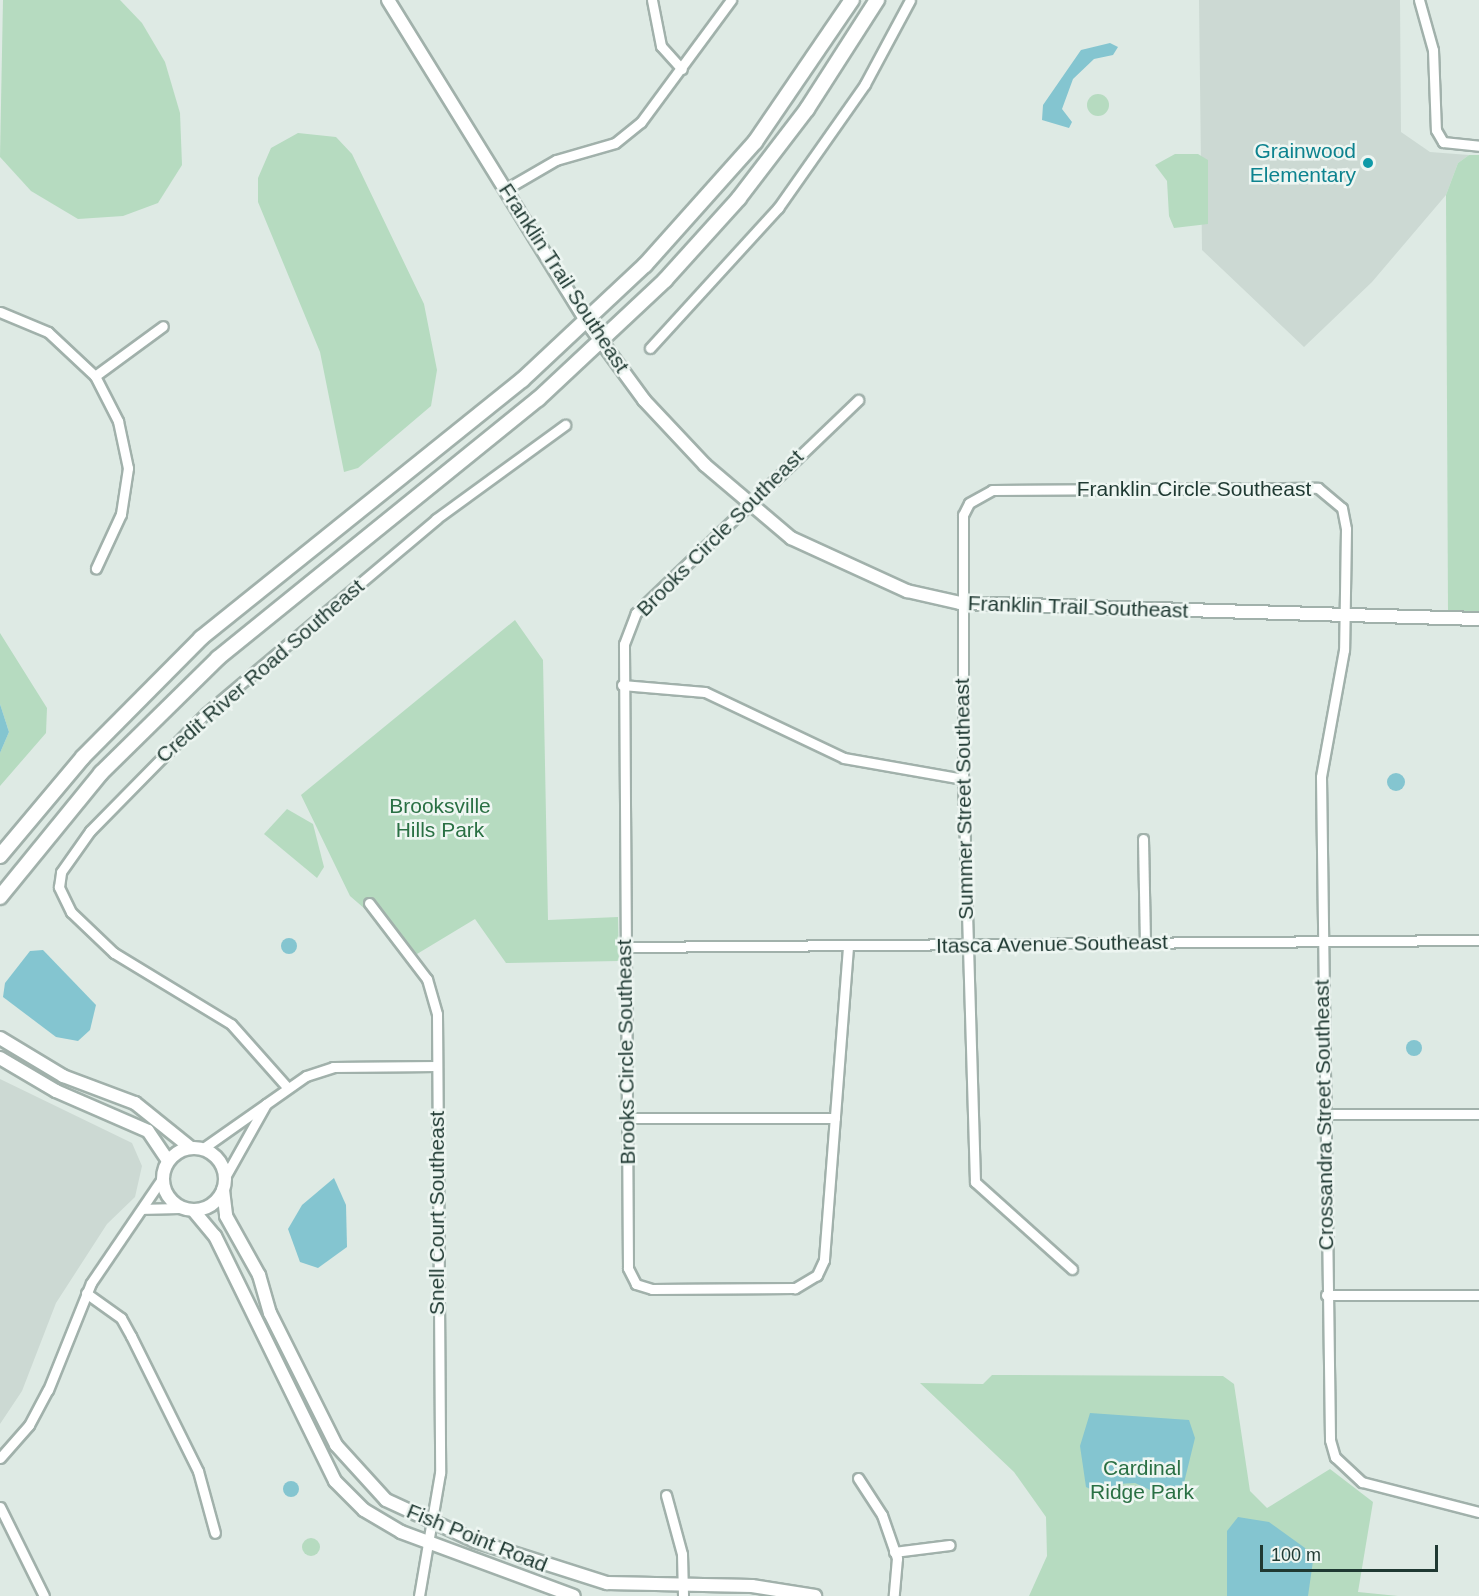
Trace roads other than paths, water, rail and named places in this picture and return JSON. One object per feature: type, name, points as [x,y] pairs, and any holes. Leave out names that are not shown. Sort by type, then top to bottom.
[{"type":"main road","points":[[0,855],[82,757],[201,638],[587,322],[755,142],[852,0]]},
{"type":"main road","points":[[0,897],[101,773],[218,658],[603,342],[739,198],[807,109],[877,0]]},
{"type":"street","name":"Franklin Trail Southeast","points":[[388,0],[587,322],[644,400],[747,505],[837,563],[908,591],[960,603],[1479,619]]},
{"type":"street","points":[[652,0],[661,46],[682,69]]},
{"type":"street","points":[[506,189],[556,160],[615,143],[641,122],[731,0]]},
{"type":"street","points":[[650,348],[784,199],[865,84],[910,0]]},
{"type":"street","points":[[1419,0],[1433,50],[1436,130],[1443,142],[1479,146]]},
{"type":"street","points":[[0,312],[48,332],[95,376],[118,422],[128,468],[121,514],[96,568]]},
{"type":"street","points":[[95,376],[163,326]]},
{"type":"street","name":"Brooks Circle Southeast","points":[[848,947],[824,1260],[817,1275],[795,1288],[664,1289],[636,1284],[628,1268],[622,685],[624,644],[636,613],[858,400]]},
{"type":"street","name":"Credit River Road Southeast","points":[[287,1087],[231,1024],[114,953],[71,912],[59,886],[60,872],[90,831],[206,713],[436,519],[565,424]]},
{"type":"street","name":"Franklin Circle Southeast","points":[[969,503],[992,490],[1318,488],[1342,508],[1347,616]]},
{"type":"street","name":"Summer Street Southeast","points":[[969,503],[960,529],[960,603],[966,945],[975,1182],[1072,1269]]},
{"type":"street","name":"Crossandra Street Southeast","points":[[1347,616],[1339,691],[1321,777],[1328,1422],[1335,1457],[1362,1482],[1479,1512]]},
{"type":"street","points":[[622,685],[705,692],[844,758],[963,779]]},
{"type":"street","points":[[1143,839],[1145,943]]},
{"type":"street","name":"Snell Court Southeast","points":[[369,903],[434,995],[437,1066],[440,1473],[419,1596]]},
{"type":"street","name":"Itasca Avenue Southeast","points":[[625,947],[848,947],[1479,940]]},
{"type":"street","points":[[0,1038],[63,1076],[135,1103],[197,1148],[219,1159],[224,1183]]},
{"type":"street","points":[[0,1058],[56,1091],[148,1131],[168,1161]]},
{"type":"street","points":[[0,1458],[29,1425],[48,1390],[86,1293],[163,1177],[168,1161],[197,1148],[266,1104],[287,1087],[333,1067],[437,1066]]},
{"type":"street","points":[[143,1209],[189,1209],[211,1205],[266,1104]]},
{"type":"street","points":[[1324,1114],[1479,1114]]},
{"type":"street","points":[[627,1118],[835,1118]]},
{"type":"street","points":[[163,1177],[167,1192],[189,1209]]},
{"type":"street","name":"Fish Point Road","points":[[224,1183],[226,1216],[260,1275],[270,1313],[336,1445],[366,1484],[431,1523],[587,1578],[647,1588],[683,1591],[752,1586],[815,1596]]},
{"type":"street","name":"Fish Point Road","points":[[189,1209],[215,1236],[335,1481],[364,1510],[429,1542],[574,1596]]},
{"type":"street","points":[[86,1293],[115,1312],[131,1336],[198,1471],[215,1533]]},
{"type":"street","points":[[1326,1295],[1479,1295]]},
{"type":"street","points":[[858,1478],[882,1515],[894,1552],[894,1596]]},
{"type":"street","points":[[666,1496],[682,1554],[683,1591]]},
{"type":"street","points":[[0,1507],[44,1596]]},
{"type":"street","points":[[894,1552],[950,1545]]},
{"type":"water","points":[[1110,43],[1118,47],[1113,55],[1094,59],[1073,79],[1062,109],[1072,122],[1069,128],[1042,120],[1043,105],[1081,50]]},
{"type":"water","points":[[0,704],[9,732],[0,753]]},
{"type":"water","points":[[1396,773],[1402,776],[1405,782],[1402,788],[1396,791],[1390,788],[1387,782],[1390,776]]},
{"type":"water","points":[[289,938],[297,946],[289,954],[281,946]]},
{"type":"water","points":[[43,950],[96,1005],[90,1030],[78,1041],[56,1037],[3,997],[5,983],[30,951]]},
{"type":"water","points":[[1414,1040],[1422,1048],[1414,1056],[1406,1048]]},
{"type":"water","points":[[334,1178],[346,1205],[347,1247],[318,1268],[300,1262],[288,1229],[302,1205]]},
{"type":"water","points":[[1090,1413],[1189,1420],[1195,1438],[1181,1495],[1163,1496],[1135,1483],[1118,1484],[1103,1495],[1086,1487],[1080,1446]]},
{"type":"water","points":[[291,1481],[297,1483],[299,1489],[297,1495],[291,1497],[285,1495],[283,1489],[285,1483]]},
{"type":"water","points":[[1238,1517],[1269,1522],[1305,1548],[1313,1561],[1308,1596],[1227,1596],[1227,1531]]},
{"type":"place","name":"Grainwood Elementary","points":[[1368,163]]},
{"type":"park label","name":"Brooksville Hills Park","points":[[440,818]]},
{"type":"park label","name":"Cardinal Ridge Park","points":[[1142,1480]]}]
